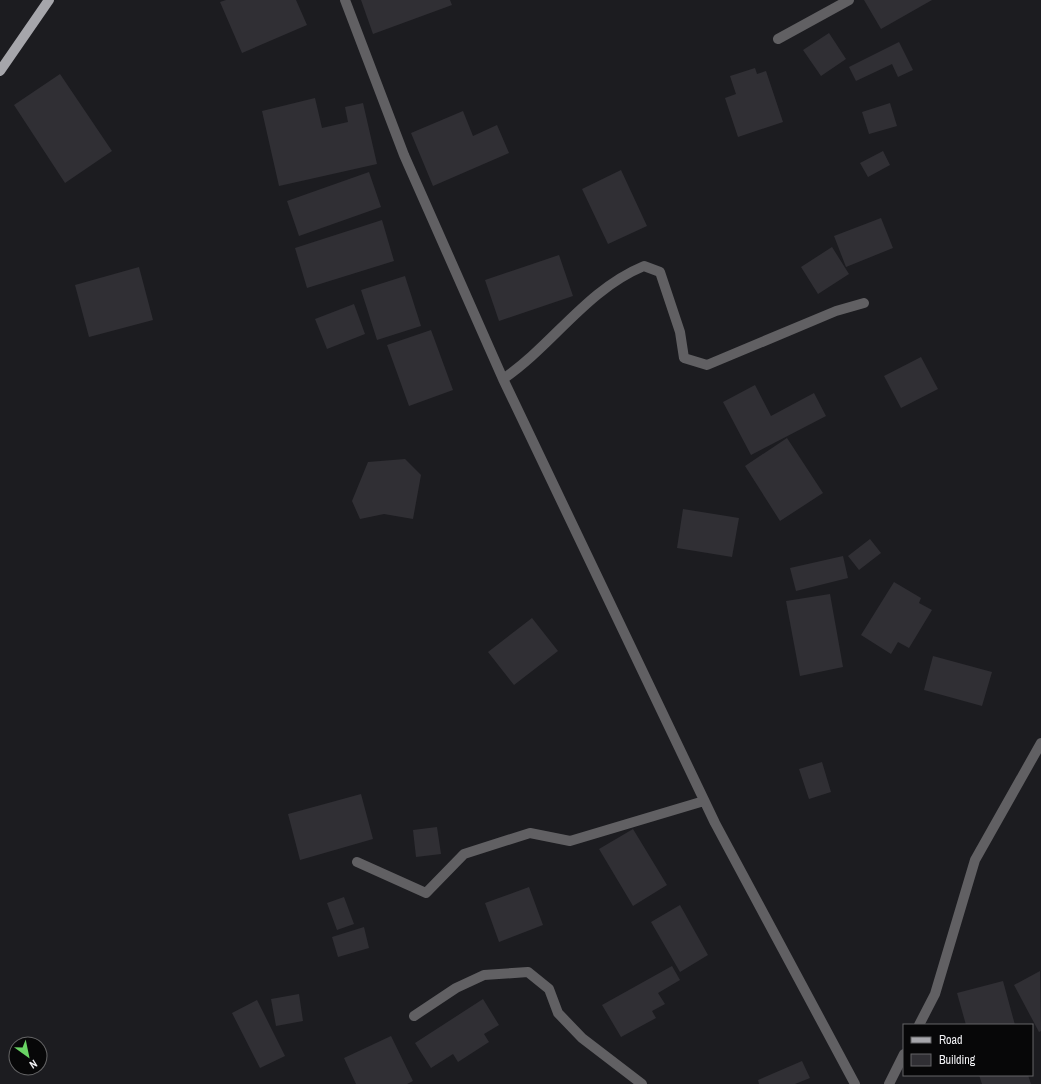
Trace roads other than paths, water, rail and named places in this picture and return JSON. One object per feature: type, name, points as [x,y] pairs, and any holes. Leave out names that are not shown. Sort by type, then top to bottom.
[{"type":"main road","points":[[0,71],[49,0]]},
{"type":"street","points":[[345,0],[404,156],[503,379],[704,801],[855,1084]]},
{"type":"street","points":[[778,39],[849,0]]},
{"type":"street","points":[[503,379],[524,365],[592,298],[628,273],[644,266],[660,272],[680,332],[684,358],[707,365],[836,310],[864,303]]},
{"type":"street","points":[[920,1024],[935,994],[975,860],[1041,743]]},
{"type":"street","points":[[357,862],[426,893],[464,854],[530,833],[570,841],[704,801]]},
{"type":"street","points":[[414,1016],[456,988],[484,975],[528,972],[549,989],[558,1013],[582,1038],[642,1084]]},
{"type":"street","points":[[889,1084],[903,1056]]}]
